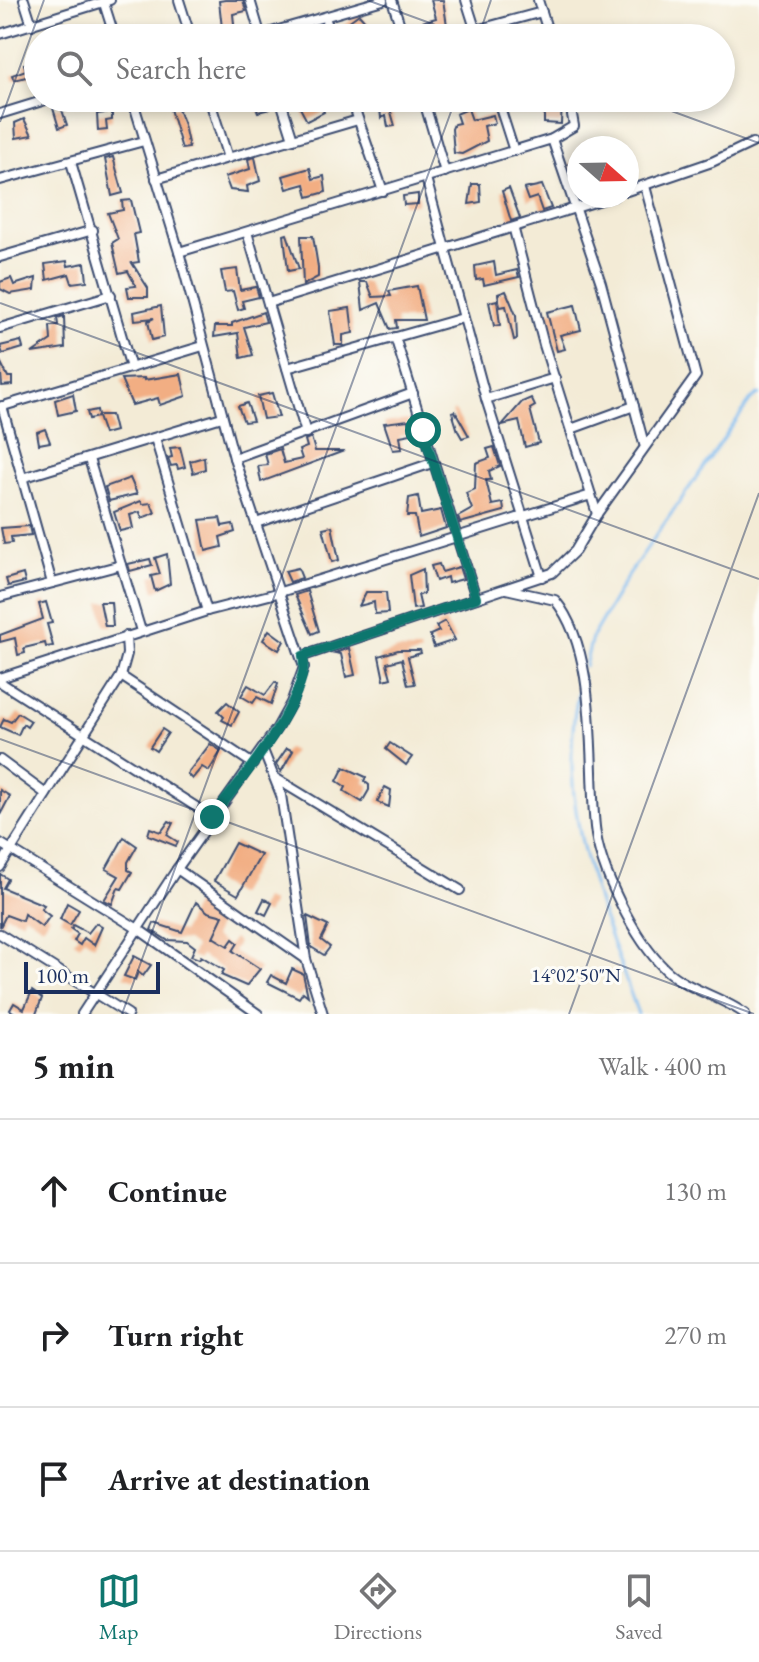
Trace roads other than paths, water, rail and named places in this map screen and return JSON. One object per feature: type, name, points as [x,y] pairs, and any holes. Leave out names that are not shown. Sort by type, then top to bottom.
[{"type":"street","points":[[24,0],[32,24]]},
{"type":"street","points":[[179,0],[187,24]]},
{"type":"street","points":[[250,0],[257,24]]},
{"type":"street","points":[[301,24],[383,0]]},
{"type":"street","points":[[392,0],[400,24]]},
{"type":"street","points":[[466,0],[474,24]]},
{"type":"street","points":[[538,0],[546,24]]},
{"type":"street","points":[[35,24],[106,1],[112,24]]},
{"type":"street","points":[[507,24],[542,12]]},
{"type":"street","points":[[325,17],[327,24]]},
{"type":"street","points":[[0,34],[24,27]]},
{"type":"street","points":[[0,114],[24,107]]},
{"type":"street","points":[[82,1014],[212,817],[263,750],[291,703],[304,667],[303,656],[277,593],[234,458],[179,252],[136,112]]},
{"type":"street","points":[[213,112],[228,158]]},
{"type":"street","points":[[284,112],[293,139]]},
{"type":"street","points":[[355,112],[383,191]]},
{"type":"street","points":[[427,112],[445,172]]},
{"type":"street","points":[[501,112],[514,151]]},
{"type":"street","points":[[179,252],[552,139],[574,126],[572,112]]},
{"type":"street","points":[[156,179],[358,120]]},
{"type":"street","points":[[552,139],[601,283],[644,444]]},
{"type":"street","points":[[0,180],[144,141]]},
{"type":"street","points":[[639,188],[712,162],[752,143]]},
{"type":"street","points":[[71,162],[131,368]]},
{"type":"street","points":[[426,178],[486,399],[542,577]]},
{"type":"street","points":[[303,656],[542,577],[565,565],[644,444],[696,376],[645,186]]},
{"type":"street","points":[[268,303],[581,208]]},
{"type":"street","points":[[0,257],[93,230]]},
{"type":"street","points":[[514,230],[597,514]]},
{"type":"street","points":[[247,232],[306,433]]},
{"type":"street","points":[[0,328],[111,295]]},
{"type":"street","points":[[287,368],[463,318]]},
{"type":"street","points":[[395,337],[476,598]]},
{"type":"street","points":[[52,583],[1,406],[203,346]]},
{"type":"street","points":[[486,399],[555,378]]},
{"type":"street","points":[[234,458],[413,393]]},
{"type":"street","points":[[571,429],[634,406]]},
{"type":"street","points":[[22,478],[222,417]]},
{"type":"street","points":[[155,438],[207,611]]},
{"type":"street","points":[[89,459],[141,631]]},
{"type":"street","points":[[256,523],[432,463]]},
{"type":"street","points":[[0,680],[141,631],[277,593],[591,495]]},
{"type":"street","points":[[0,597],[121,565]]},
{"type":"street","points":[[506,589],[555,600],[576,641],[590,737],[595,828],[605,868],[622,903],[650,951],[665,968],[745,1014]]},
{"type":"street","points":[[0,867],[121,676],[127,654],[126,636]]},
{"type":"street","points":[[121,676],[253,764]]},
{"type":"street","points":[[0,680],[81,736],[212,817]]},
{"type":"street","points":[[263,750],[285,812],[306,959],[323,1014]]},
{"type":"street","points":[[0,760],[46,794]]},
{"type":"street","points":[[274,778],[460,890]]},
{"type":"street","points":[[0,843],[138,929],[258,1014]]},
{"type":"street","points":[[177,869],[306,959]]},
{"type":"street","points":[[0,934],[128,1014]]},
{"type":"waterway","points":[[585,666],[592,637],[629,574],[750,401],[759,394]]},
{"type":"waterway","points":[[582,677],[574,721],[572,764],[575,807],[595,890],[638,1014]]}]
